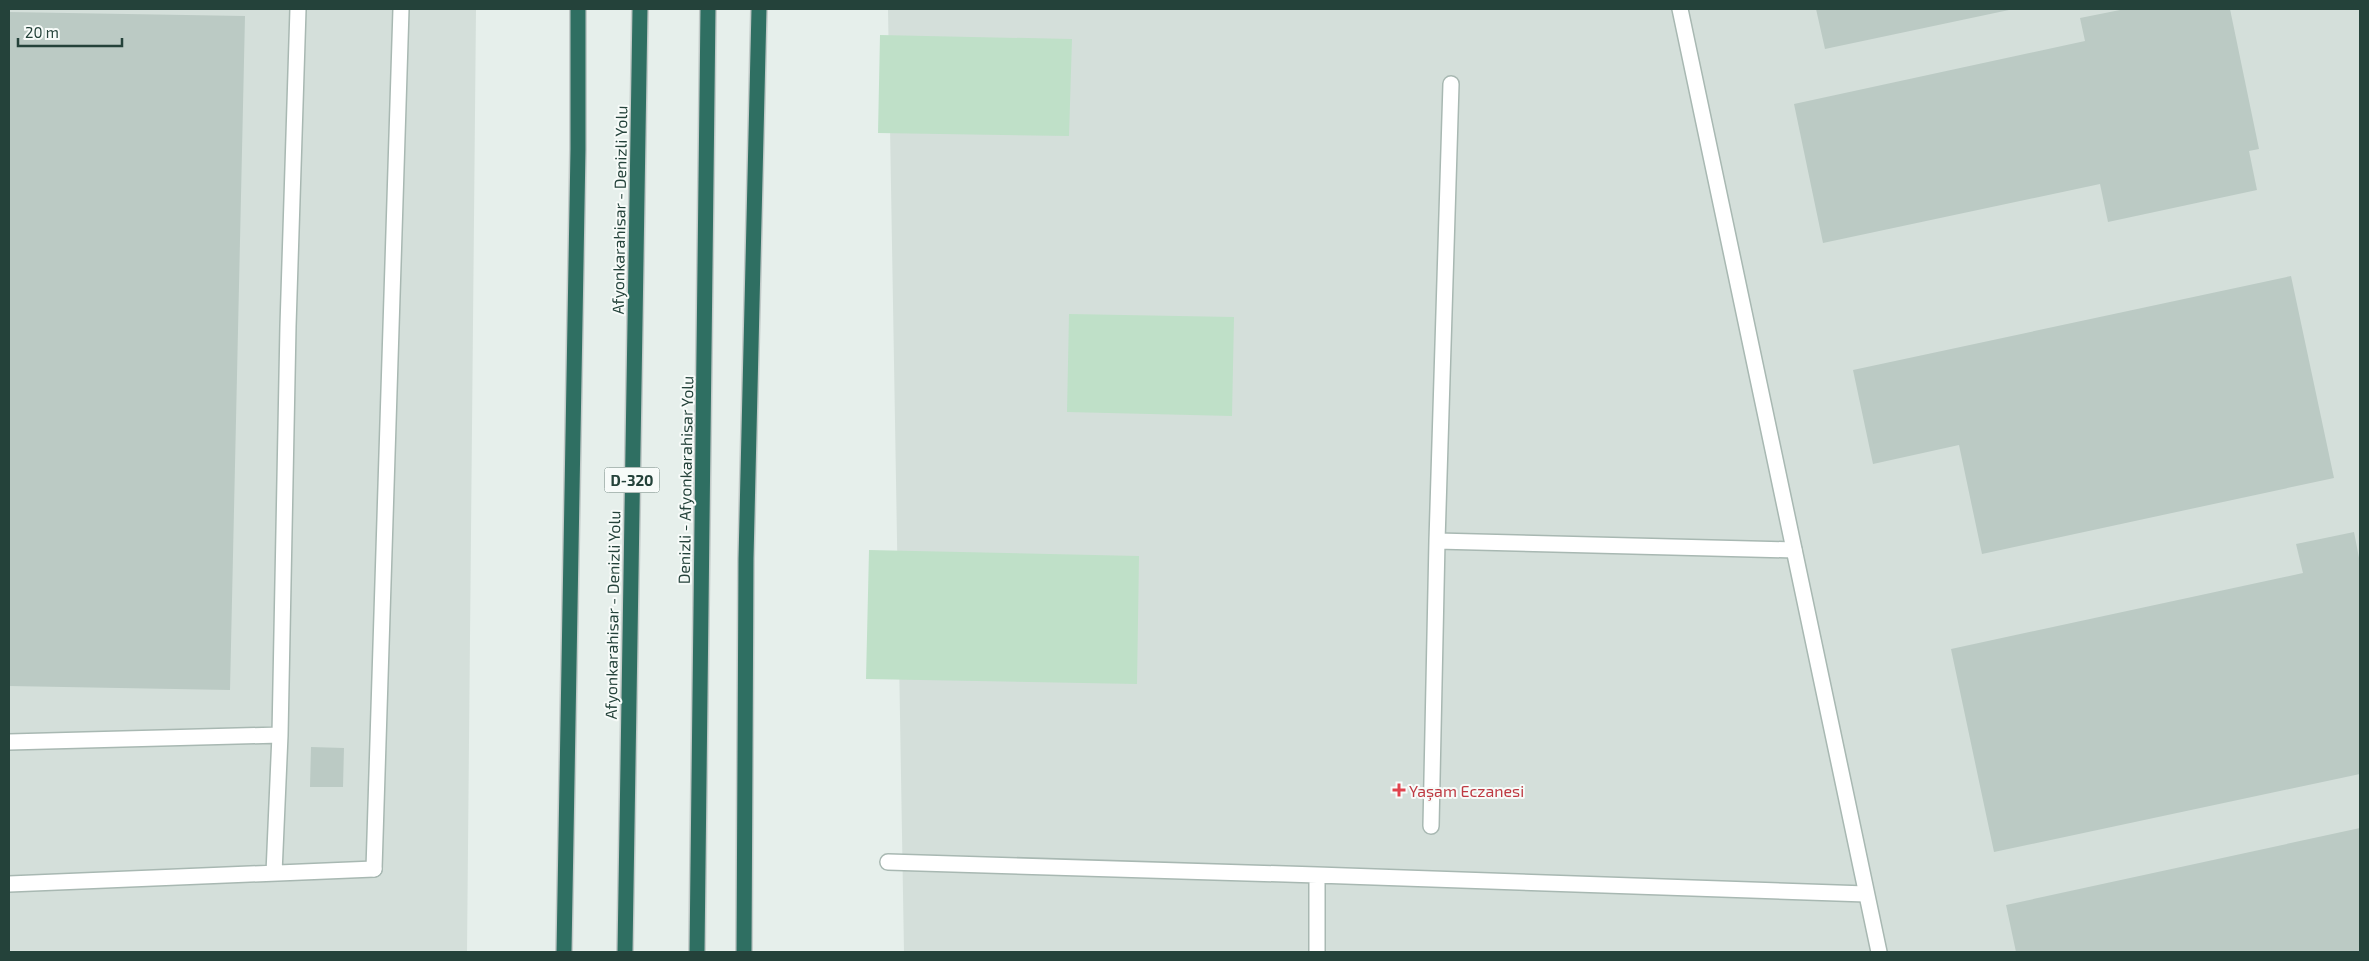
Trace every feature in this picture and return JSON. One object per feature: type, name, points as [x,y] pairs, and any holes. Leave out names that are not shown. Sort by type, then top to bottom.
[{"type":"highway","points":[[564,952],[578,159],[578,9]]},
{"type":"highway","name":"Afyonkarahisar - Denizli Yolu","points":[[624,952],[640,9]]},
{"type":"highway","name":"Denizli - Afyonkarahisar Yolu","points":[[697,952],[708,9]]},
{"type":"highway","points":[[744,952],[746,559],[759,9]]},
{"type":"street","points":[[274,873],[280,735],[288,336],[298,9]]},
{"type":"street","points":[[9,884],[374,869],[400,9]]},
{"type":"street","points":[[1680,9],[1879,952]]},
{"type":"street","points":[[1431,826],[1436,540],[1451,84]]},
{"type":"street","points":[[1436,540],[1794,550]]},
{"type":"street","points":[[9,742],[280,735]]},
{"type":"street","points":[[888,862],[1317,874],[1866,894]]},
{"type":"street","points":[[1317,874],[1317,952]]},
{"type":"shaded area","points":[[9,9],[476,9],[467,952],[9,952]]},
{"type":"shaded area","points":[[888,9],[2360,9],[2360,952],[904,952]]},
{"type":"green space","points":[[880,35],[1072,39],[1069,136],[878,133]]},
{"type":"green space","points":[[1069,314],[1234,317],[1232,416],[1067,412]]},
{"type":"green space","points":[[869,550],[1139,556],[1137,684],[866,679]]},
{"type":"building","points":[[1816,9],[2009,9],[2009,10],[1825,49]]},
{"type":"building","points":[[2125,9],[2230,9],[2259,149],[2249,151],[2257,190],[2108,222],[2100,184],[1823,243],[1794,104],[2085,41],[2080,18]]},
{"type":"building","points":[[9,12],[245,16],[230,690],[9,686]]},
{"type":"building","points":[[2291,276],[2334,478],[1982,554],[1959,445],[1873,464],[1853,370]]},
{"type":"building","points":[[2354,532],[2360,563],[2360,774],[1994,852],[1951,649],[2303,573],[2296,544]]},
{"type":"building","points":[[311,747],[344,748],[343,787],[310,787]]},
{"type":"building","points":[[2360,828],[2360,952],[2016,952],[2006,905]]},
{"type":"place","name":"Yaşam Eczanesi","points":[[1399,790]]}]
